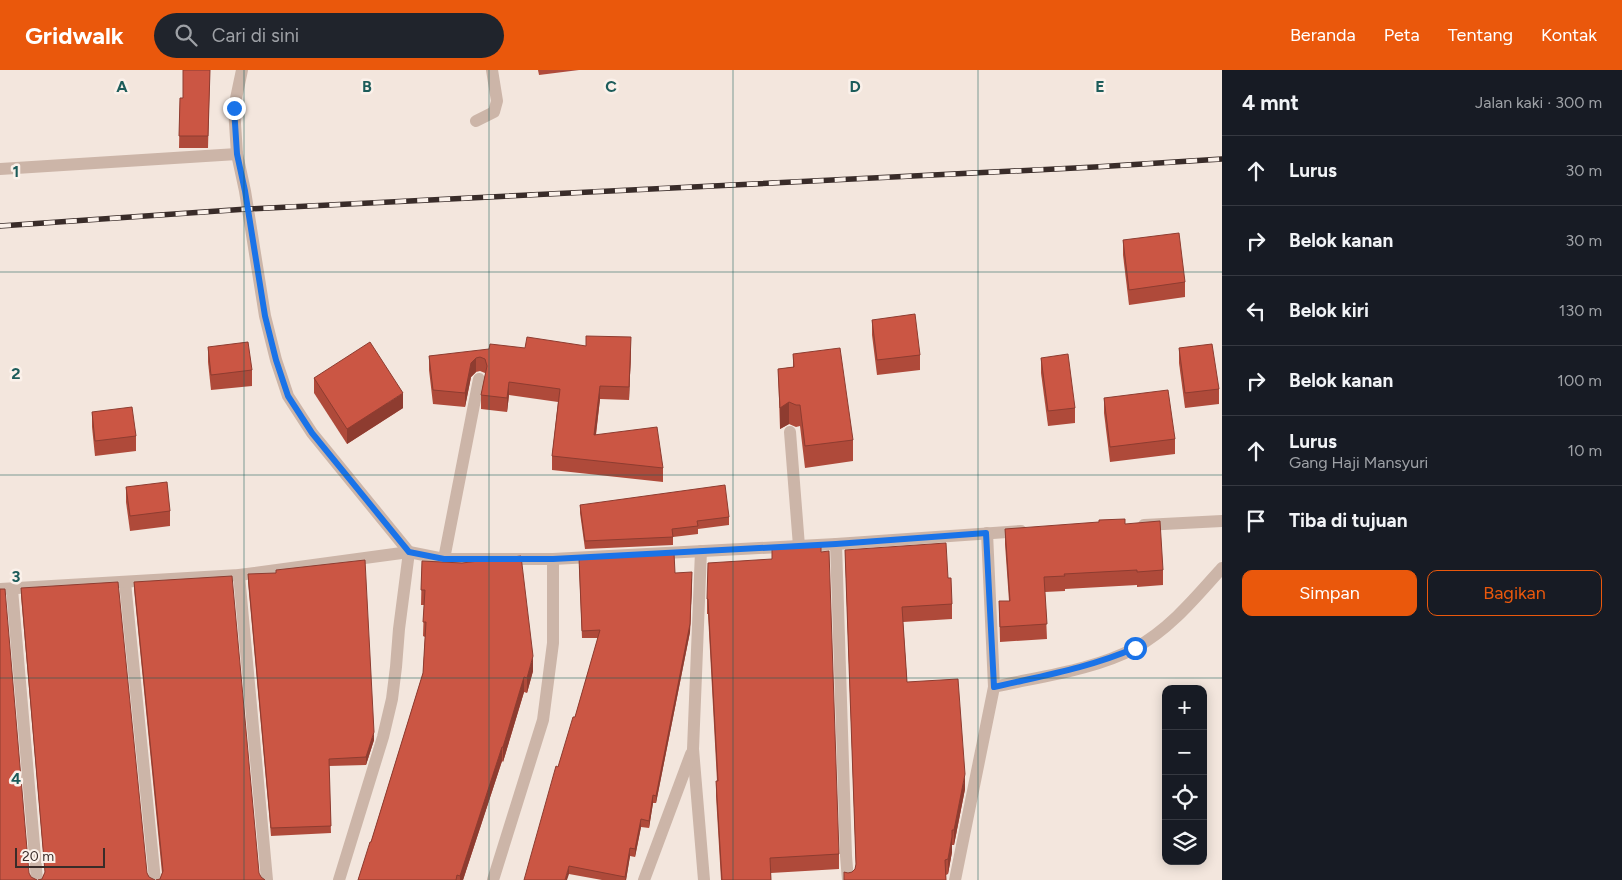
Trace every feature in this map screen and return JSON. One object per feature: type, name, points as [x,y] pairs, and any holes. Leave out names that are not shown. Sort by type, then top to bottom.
[{"type":"street","points":[[242,70],[234,108],[237,154],[245,191],[265,316],[276,360],[288,396],[312,433],[409,552],[392,699],[383,737],[339,880]]},
{"type":"street","points":[[476,121],[494,112],[497,101],[492,70]]},
{"type":"street","points":[[0,169],[237,154]]},
{"type":"street","points":[[444,559],[479,379]]},
{"type":"street","points":[[790,432],[799,546]]},
{"type":"street","points":[[1134,526],[1222,521]]},
{"type":"street","points":[[37,880],[6,589],[239,575],[409,552],[444,559],[553,559],[1036,531]]},
{"type":"street","points":[[955,880],[994,687],[986,533]]},
{"type":"street","points":[[836,544],[848,880]]},
{"type":"street","points":[[701,550],[693,749],[704,880]]},
{"type":"street","points":[[493,880],[543,720],[553,644],[553,559]]},
{"type":"street","points":[[994,687],[1080,668],[1113,658],[1135,648],[1184,611],[1222,568]]},
{"type":"street","points":[[239,575],[267,880]]},
{"type":"street","points":[[125,582],[155,880]]},
{"type":"street","points":[[644,880],[693,749]]},
{"type":"building","points":[[183,70],[210,70],[208,136],[179,136],[180,98],[183,98]]},
{"type":"building","points":[[1179,233],[1185,282],[1129,290],[1123,240]]},
{"type":"building","points":[[915,314],[920,355],[877,360],[872,320]]},
{"type":"building","points":[[586,336],[631,337],[629,387],[600,386],[594,435],[657,427],[663,468],[552,456],[560,389],[509,382],[507,398],[481,395],[487,366],[485,359],[480,357],[471,363],[465,393],[433,390],[429,356],[489,349],[490,344],[525,348],[527,337],[586,346]]},
{"type":"building","points":[[248,342],[252,370],[211,375],[208,347]]},
{"type":"building","points":[[370,342],[403,393],[347,429],[314,378]]},
{"type":"building","points":[[1212,344],[1219,389],[1185,393],[1179,348]]},
{"type":"building","points":[[840,348],[853,440],[805,446],[800,405],[789,402],[780,408],[778,369],[794,367],[793,354]]},
{"type":"building","points":[[1068,354],[1075,408],[1048,411],[1041,358]]},
{"type":"building","points":[[1168,390],[1175,439],[1110,447],[1104,398]]},
{"type":"building","points":[[132,407],[136,436],[95,441],[92,412]]},
{"type":"building","points":[[167,482],[170,511],[130,516],[126,487]]},
{"type":"building","points":[[725,485],[729,517],[697,521],[698,526],[672,529],[673,537],[585,541],[580,505]]},
{"type":"building","points":[[1125,519],[1125,524],[1160,521],[1163,570],[1064,574],[1065,576],[1044,577],[1047,624],[1000,627],[999,601],[1010,601],[1005,529]]},
{"type":"building","points":[[946,543],[948,578],[951,578],[952,604],[902,607],[907,682],[958,679],[965,774],[954,830],[952,830],[948,859],[945,860],[946,880],[844,880],[844,872],[852,872],[856,864],[845,550]]},
{"type":"building","points":[[821,544],[821,552],[829,551],[839,854],[770,858],[771,880],[722,880],[707,599],[708,563],[772,559],[772,547]]},
{"type":"building","points":[[674,553],[675,573],[692,572],[690,624],[656,796],[653,795],[649,821],[641,819],[635,849],[630,848],[625,877],[569,866],[565,880],[524,880],[556,766],[558,767],[573,717],[575,717],[600,630],[582,631],[579,558]]},
{"type":"building","points":[[521,556],[533,656],[527,678],[524,677],[460,876],[457,875],[456,880],[358,880],[423,673],[426,622],[423,622],[425,590],[421,590],[422,561],[462,563]]},
{"type":"building","points":[[365,560],[374,732],[366,757],[329,759],[331,826],[271,828],[248,574],[276,573],[276,570]]},
{"type":"building","points":[[232,576],[259,873],[265,880],[156,880],[160,879],[163,871],[134,582]]},
{"type":"building","points":[[118,582],[147,873],[149,877],[155,880],[38,880],[42,879],[45,872],[21,588]]},
{"type":"building","points":[[0,589],[5,589],[29,873],[31,877],[37,880],[0,880]]},
{"type":"railway","points":[[0,226],[247,209],[1222,159]]},
{"type":"route","points":[[234,108],[237,154],[245,191],[265,316],[276,360],[288,396],[312,433],[409,552],[444,559],[553,559],[836,544],[986,533],[994,687],[1080,668],[1113,658],[1135,648]]}]
